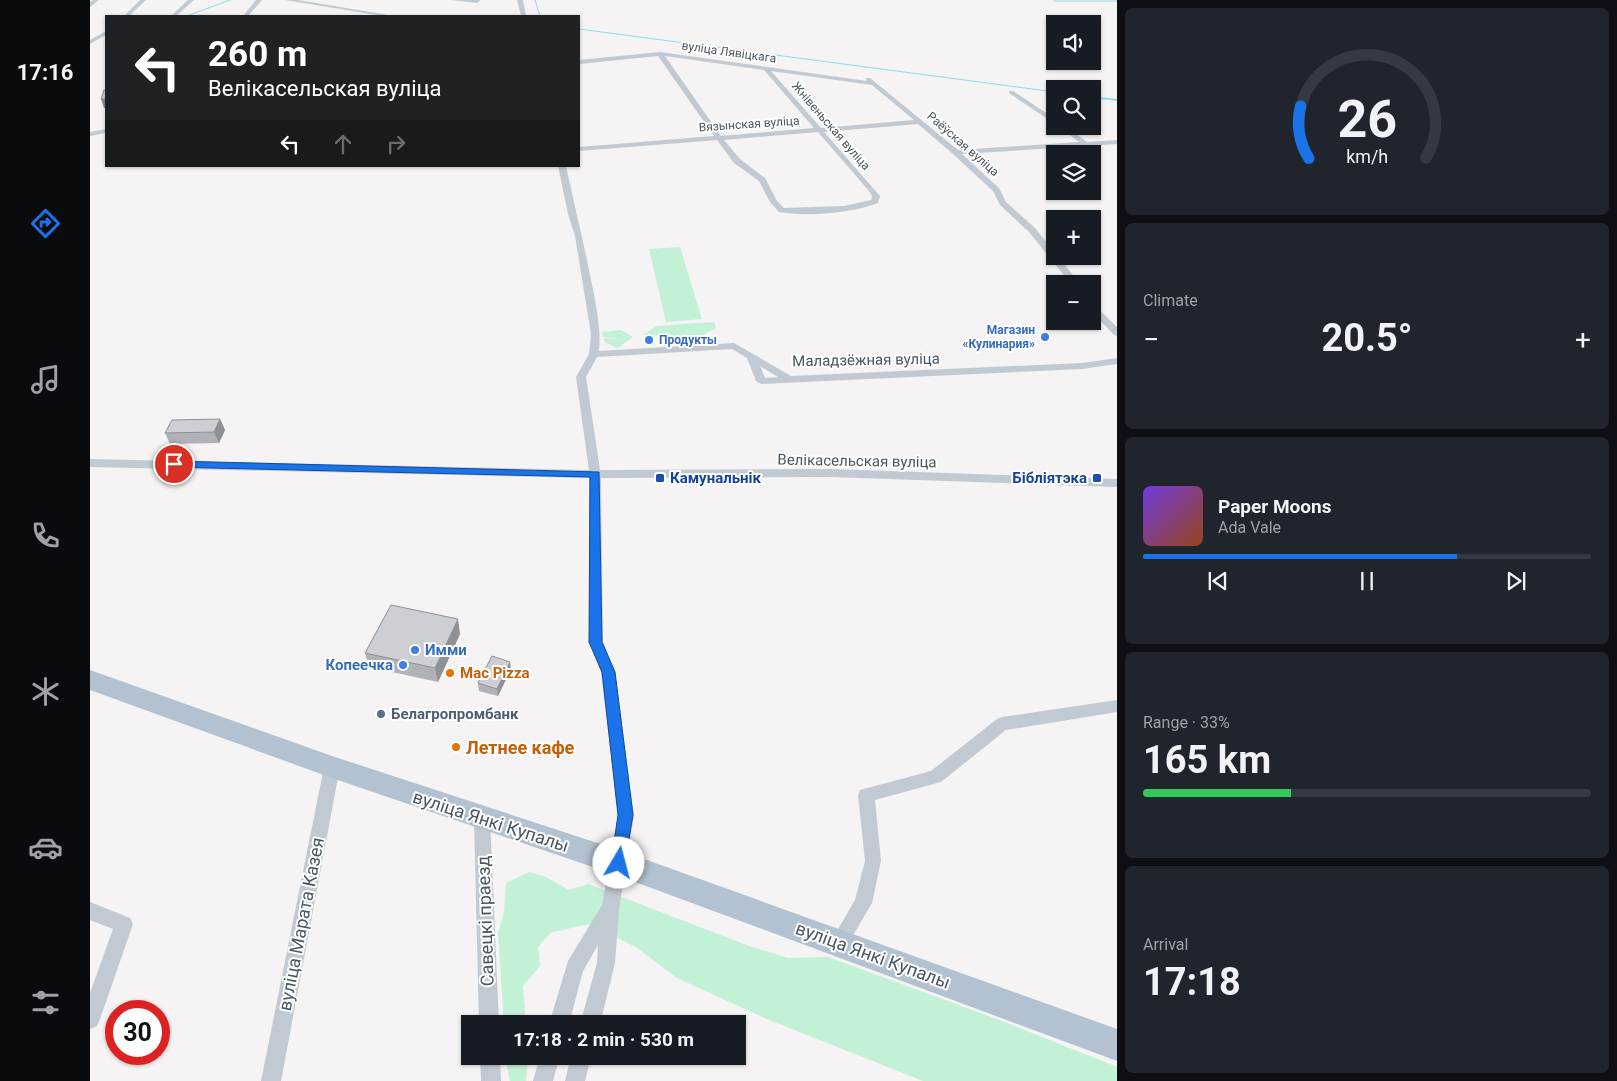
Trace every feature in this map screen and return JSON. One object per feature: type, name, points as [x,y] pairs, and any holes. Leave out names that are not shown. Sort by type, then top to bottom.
[{"type":"main road","name":"вуліца Янкі Купалы","points":[[90,680],[332,767],[619,863],[1117,1044]]},
{"type":"street","points":[[90,5],[96,0]]},
{"type":"street","points":[[127,15],[143,0]]},
{"type":"street","points":[[174,15],[191,0]]},
{"type":"street","points":[[246,15],[259,0]]},
{"type":"street","points":[[288,0],[321,8],[381,15]]},
{"type":"street","points":[[454,0],[477,1]]},
{"type":"street","points":[[520,0],[524,15]]},
{"type":"street","points":[[90,42],[105,34]]},
{"type":"street","points":[[660,54],[719,138]]},
{"type":"street","name":"вуліца Лявіцкага","points":[[580,62],[660,54],[875,84]]},
{"type":"street","name":"Жнівеньская вуліца","points":[[719,138],[737,161],[762,180],[774,202],[782,210],[853,207],[875,201],[876,196],[872,190],[765,68]]},
{"type":"street","name":"Раёўская вуліца","points":[[865,75],[956,152],[996,190],[1003,203],[1032,230],[1069,275]]},
{"type":"street","points":[[1011,92],[1046,116]]},
{"type":"street","name":"Вязынская вуліца","points":[[580,149],[920,122]]},
{"type":"street","points":[[90,134],[105,130]]},
{"type":"street","points":[[1074,135],[1086,144]]},
{"type":"street","points":[[956,152],[1117,142]]},
{"type":"street","points":[[562,167],[578,236],[596,334],[594,354],[581,377],[595,474],[596,642],[608,672],[626,815],[610,909],[606,963],[592,1015]]},
{"type":"street","points":[[1101,316],[1117,333]]},
{"type":"street","name":"Маладзёжная вуліца","points":[[594,354],[734,346],[789,379],[1082,366],[1117,361]]},
{"type":"street","points":[[751,356],[761,381],[789,379]]},
{"type":"street","name":"Велікасельская вуліца","points":[[90,463],[595,474],[831,473],[1117,483]]},
{"type":"street","points":[[839,943],[863,903],[873,861],[866,796],[935,777],[1002,724],[1117,706]]},
{"type":"street","name":"вуліца Марата Казея","points":[[271,1081],[332,767]]},
{"type":"street","name":"Савецкі праезд","points":[[482,818],[489,1015]]},
{"type":"street","points":[[562,1015],[575,968],[610,909]]},
{"type":"street","points":[[90,911],[124,924],[90,1019]]},
{"type":"street","points":[[490,1065],[491,1081]]},
{"type":"street","points":[[543,1081],[547,1065]]},
{"type":"street","points":[[575,1081],[579,1065]]},
{"type":"green space","points":[[680,247],[702,319],[666,322],[649,249]]},
{"type":"green space","points":[[714,322],[716,328],[685,344],[674,336],[642,335],[657,326]]},
{"type":"green space","points":[[621,330],[633,337],[618,348],[606,343],[603,338],[625,340],[603,337],[602,332]]},
{"type":"green space","points":[[529,872],[546,877],[569,890],[588,884],[749,946],[788,958],[828,957],[1002,1021],[1117,1067],[1117,1081],[923,1081],[769,1020],[677,978],[636,947],[588,924],[550,933],[538,947],[540,966],[523,986],[525,1015],[503,1015],[498,933],[504,912],[506,883]]},
{"type":"green space","points":[[507,1065],[527,1065],[526,1081],[510,1081]]},
{"type":"building","points":[[104,90],[105,90],[105,99],[101,99]]},
{"type":"building","points":[[220,419],[214,432],[165,433],[172,420]]},
{"type":"building","name":"Имми","points":[[391,605],[458,619],[435,668],[365,653]]},
{"type":"building","points":[[492,656],[510,662],[497,689],[478,683]]},
{"type":"waterway","points":[[190,15],[230,0]]},
{"type":"waterway","points":[[535,0],[540,15]]},
{"type":"waterway","points":[[1054,1],[1117,1]]},
{"type":"waterway","points":[[580,29],[1046,91]]},
{"type":"waterway","points":[[1101,98],[1117,100]]},
{"type":"place","name":"Магазин «Кулинария»","points":[[1045,337]]},
{"type":"place","name":"Продукты","points":[[649,340]]},
{"type":"place","name":"Камунальнік","points":[[660,478]]},
{"type":"place","name":"Бібліятэка","points":[[1097,478]]},
{"type":"place","name":"Имми","points":[[415,650]]},
{"type":"place","name":"Копеечка","points":[[403,665]]},
{"type":"place","name":"Mac Pizza","points":[[450,673]]},
{"type":"place","name":"Белагропромбанк","points":[[381,714]]},
{"type":"place","name":"Летнее кафе","points":[[456,747]]},
{"type":"route","points":[[174,464],[595,474],[596,642],[608,672],[626,815],[619,863]]}]
